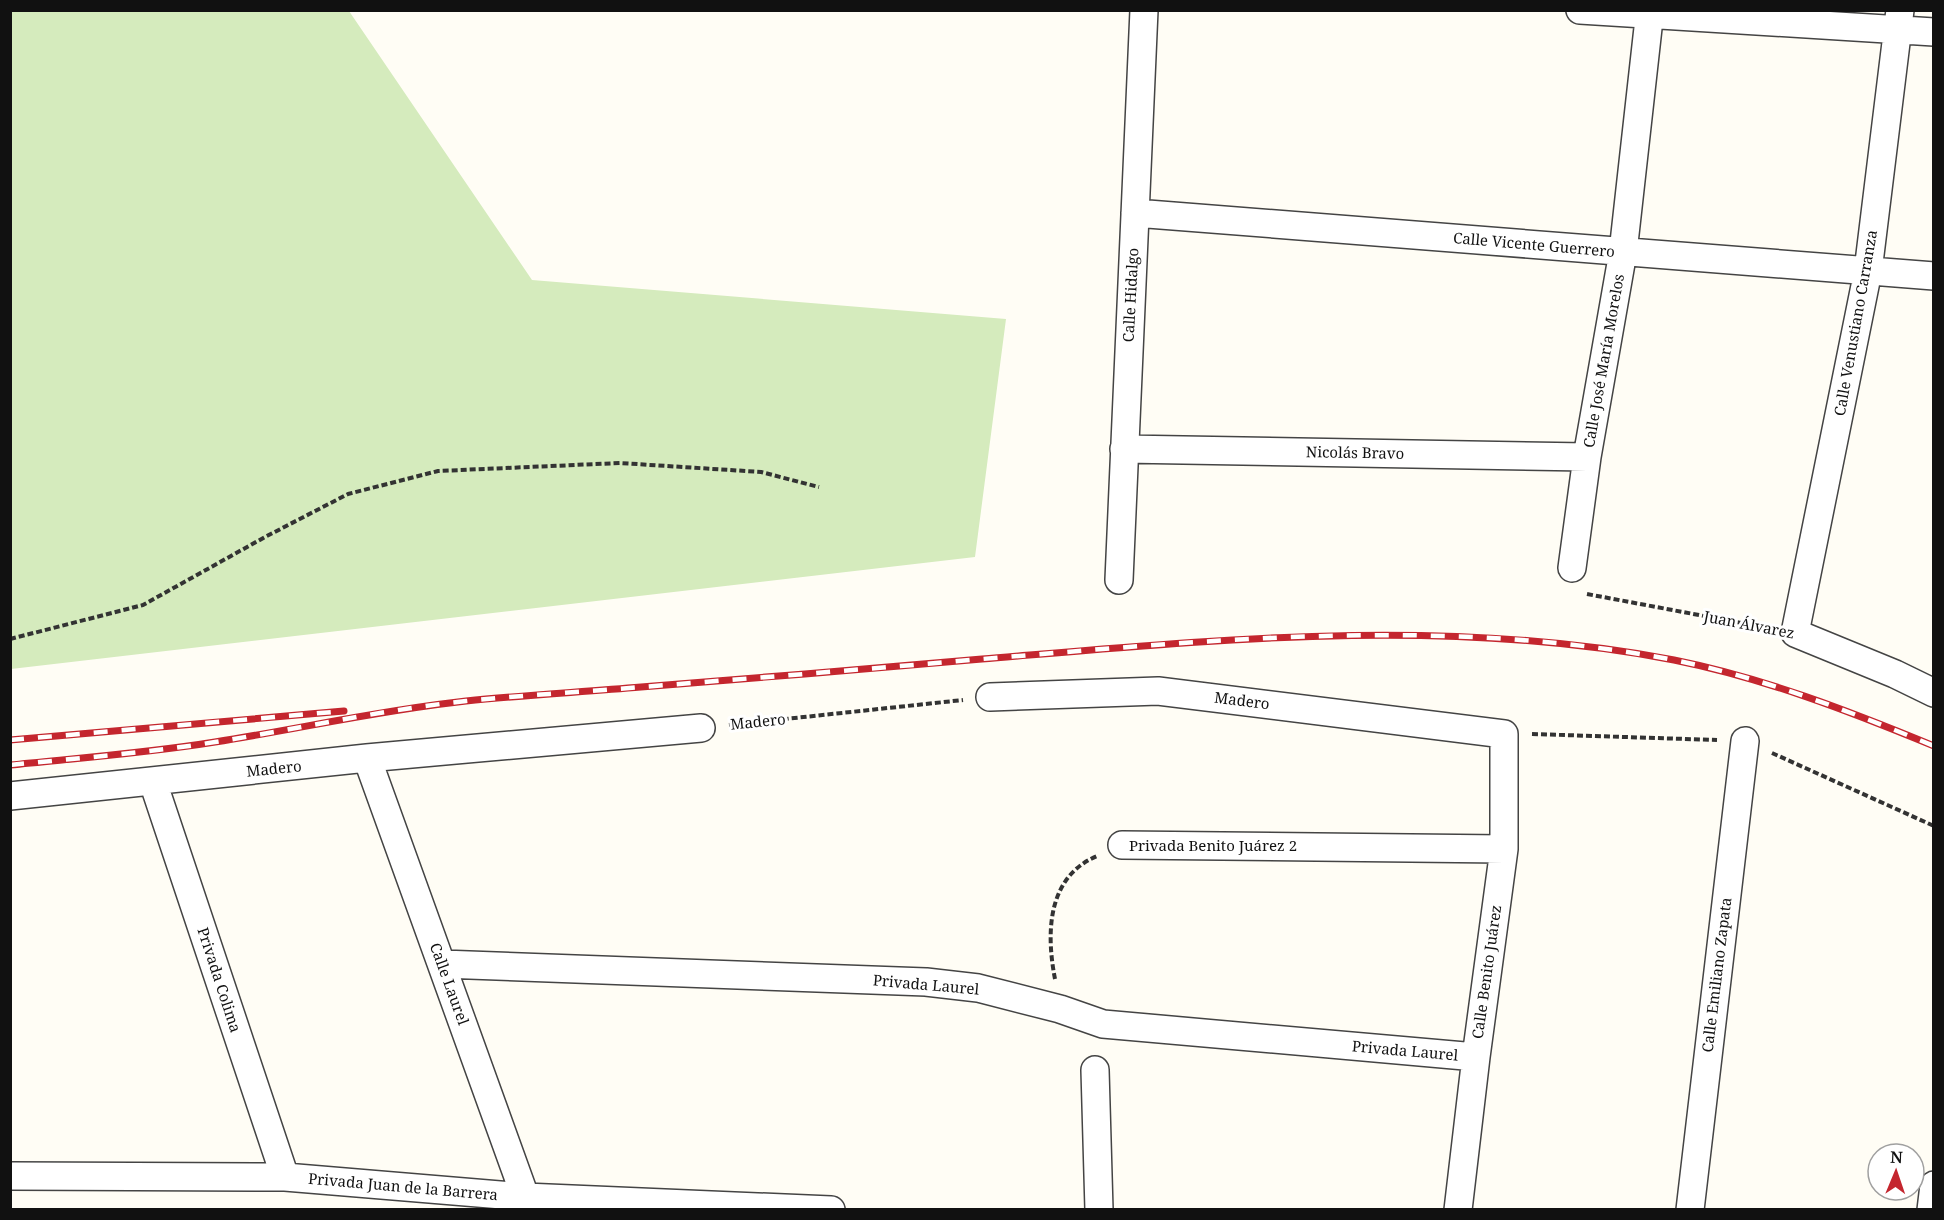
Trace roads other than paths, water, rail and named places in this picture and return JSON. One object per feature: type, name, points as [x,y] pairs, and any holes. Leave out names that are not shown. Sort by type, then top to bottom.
[{"type":"street","name":"Calle Hidalgo","points":[[1119,580],[1144,10]]},
{"type":"street","points":[[1580,10],[1899,20],[1934,32]]},
{"type":"street","name":"Calle José María Morelos","points":[[1572,568],[1587,458],[1623,252],[1650,13]]},
{"type":"street","name":"Calle Venustiano Carranza","points":[[1795,633],[1869,271],[1899,20]]},
{"type":"street","name":"Calle Vicente Guerrero","points":[[1135,213],[1934,276]]},
{"type":"street","name":"Nicolás Bravo","points":[[1124,448],[1587,458]]},
{"type":"street","name":"Juan Álvarez","points":[[1795,633],[1896,674],[1934,693]]},
{"type":"street","name":"Madero","points":[[990,697],[1158,691],[1504,734]]},
{"type":"street","name":"Madero","points":[[10,796],[367,758],[701,729]]},
{"type":"street","name":"Calle Benito Juárez","points":[[1458,1209],[1504,849],[1504,734]]},
{"type":"street","name":"Calle Emiliano Zapata","points":[[1690,1209],[1745,741]]},
{"type":"street","name":"Calle Laurel","points":[[367,758],[527,1203]]},
{"type":"street","name":"Privada Colima","points":[[153,782],[285,1177]]},
{"type":"street","name":"Privada Benito Juárez 2","points":[[1122,845],[1504,849]]},
{"type":"street","name":"Privada Laurel","points":[[442,964],[926,982],[978,988],[1060,1009],[1103,1024],[1476,1057]]},
{"type":"street","points":[[1095,1070],[1099,1209]]},
{"type":"street","name":"Privada Juan de la Barrera","points":[[10,1176],[285,1177],[527,1203],[831,1209]]},
{"type":"street","points":[[1931,1209],[1934,1185]]},
{"type":"railway","points":[[10,765],[189,746],[403,709],[466,701],[1155,645],[1242,639],[1415,635],[1501,639],[1588,647],[1708,667],[1806,697],[1934,746]]},
{"type":"railway","points":[[10,740],[344,711]]}]
